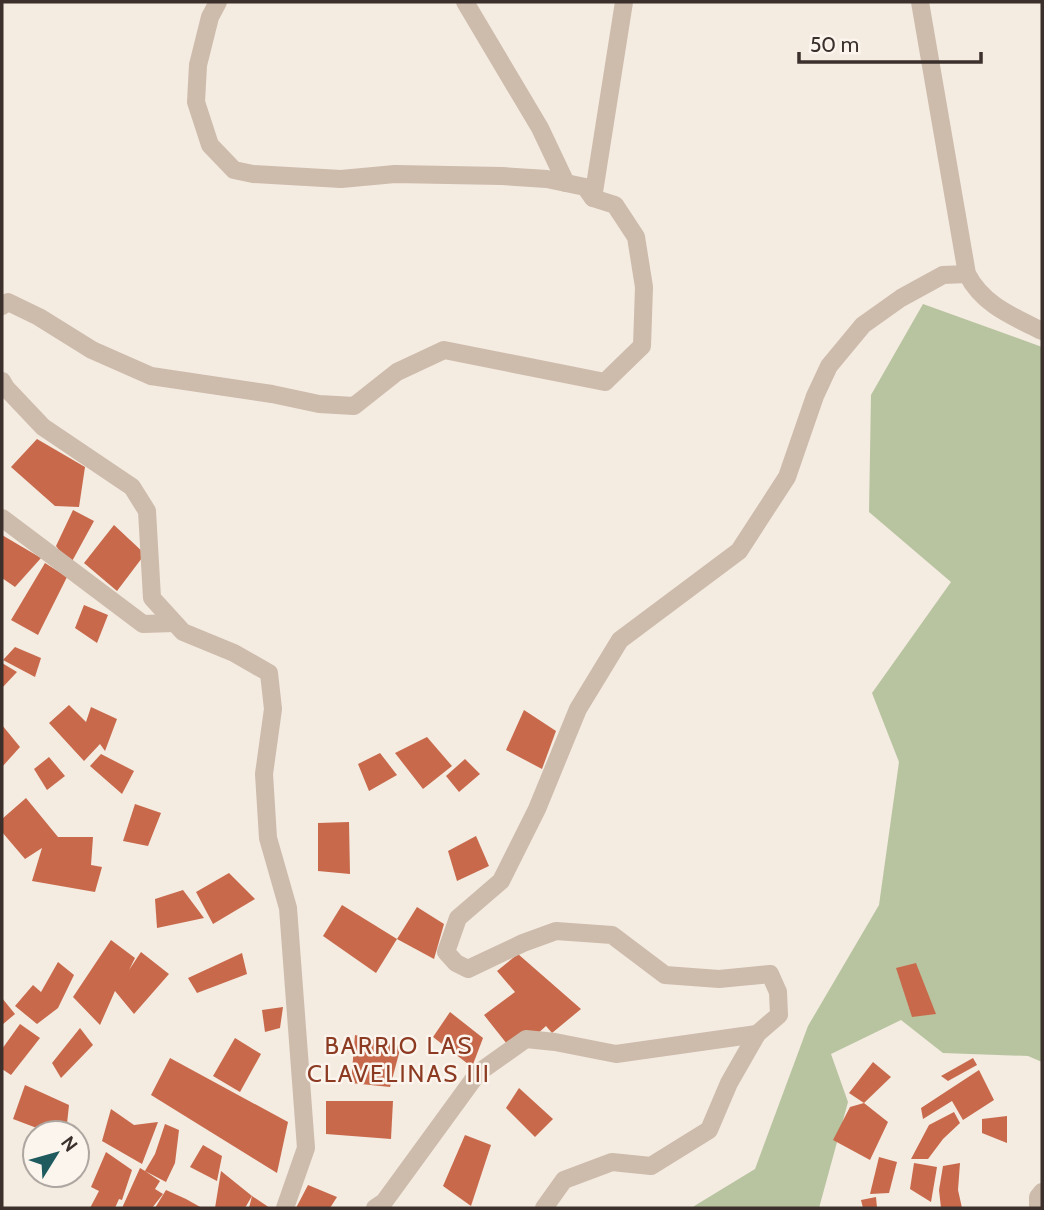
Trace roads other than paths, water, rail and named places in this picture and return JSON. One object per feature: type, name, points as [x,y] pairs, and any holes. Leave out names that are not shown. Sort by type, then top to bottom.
[{"type":"street","points":[[2,306],[8,302],[39,317],[92,350],[151,376],[272,394],[318,404],[354,406],[397,372],[444,350],[605,382],[642,346],[645,287],[636,237],[615,205],[593,198],[585,187],[547,178],[395,174],[341,179],[253,174],[234,170],[210,145],[196,102],[198,65],[210,17],[218,2]]},
{"type":"street","points":[[465,2],[540,128],[566,183]]},
{"type":"street","points":[[593,198],[618,26],[624,2]]},
{"type":"street","points":[[920,2],[967,274],[976,292],[1005,313],[1042,331]]},
{"type":"street","points":[[544,1208],[564,1180],[612,1162],[650,1166],[709,1130],[729,1083],[757,1034],[779,1015],[778,992],[770,974],[719,979],[665,975],[612,935],[590,933],[556,931],[468,969],[456,963],[446,952],[458,918],[501,880],[537,809],[578,709],[620,640],[739,551],[787,477],[829,366],[863,325],[901,298],[943,275],[967,274]]},
{"type":"street","points":[[2,381],[43,427],[132,487],[147,511],[152,598],[174,623],[183,632],[234,653],[269,673],[273,709],[264,774],[268,838],[288,908],[306,1148],[285,1208]]},
{"type":"street","points":[[2,518],[143,624],[174,623]]},
{"type":"street","points":[[375,1208],[384,1202],[478,1073],[526,1039],[615,1054],[757,1034]]},
{"type":"street","points":[[1038,1208],[1038,1197],[1042,1192]]},
{"type":"district","name":"BARRIO LAS CLAVELINAS III","points":[[399,1059]]}]
